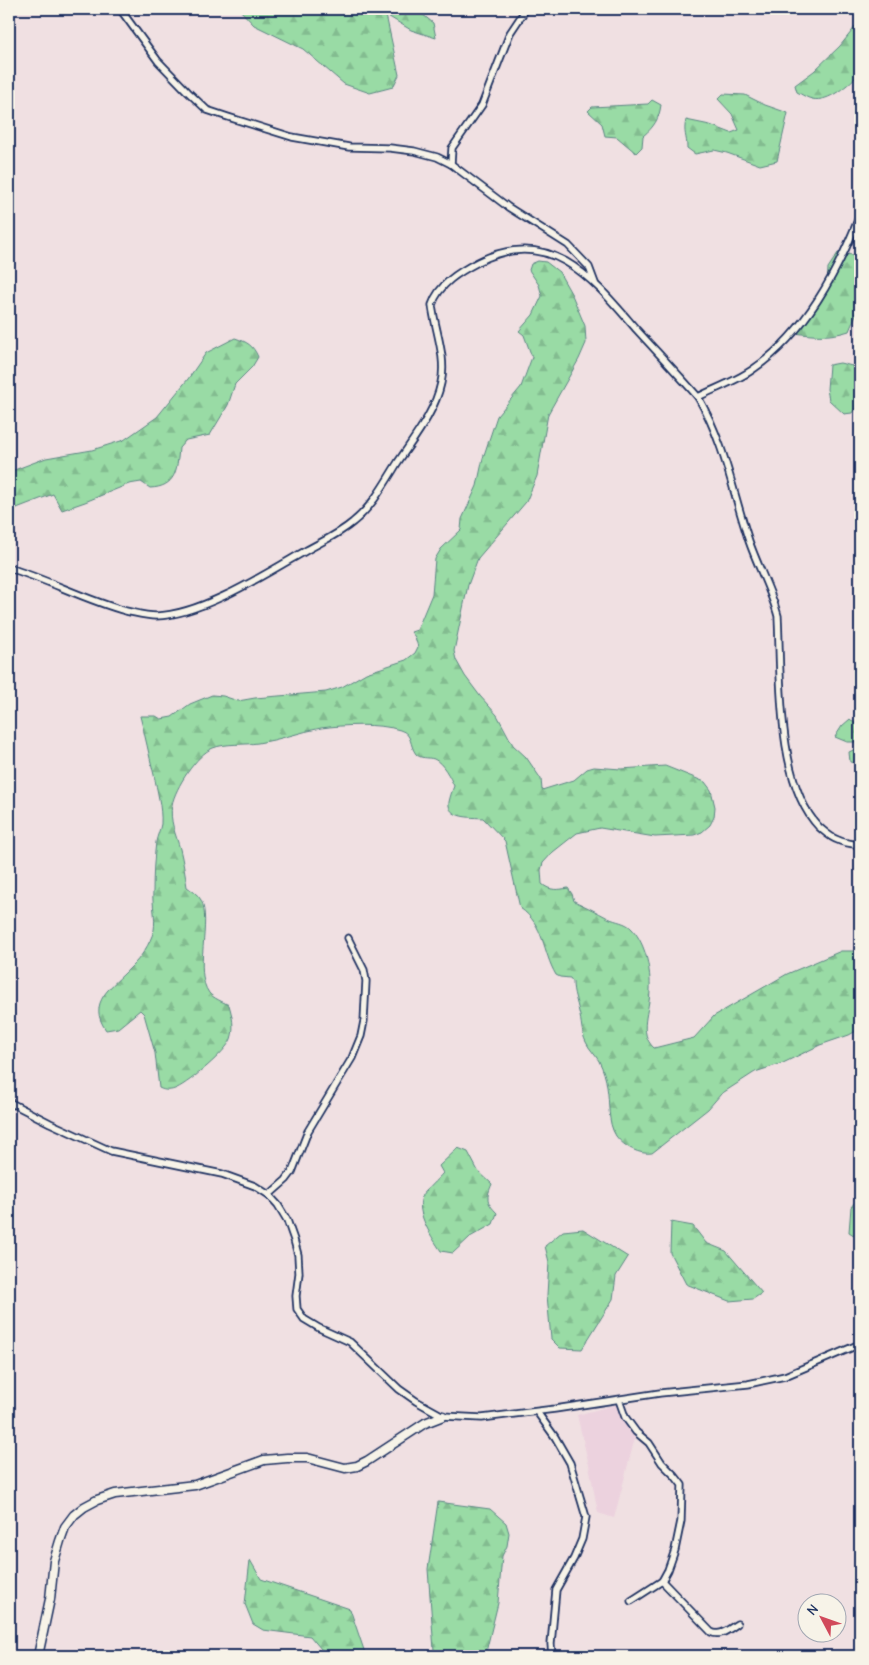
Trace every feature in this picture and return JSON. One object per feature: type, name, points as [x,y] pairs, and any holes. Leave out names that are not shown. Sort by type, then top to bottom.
[{"type":"street","points":[[120,9],[158,61],[207,110],[292,137],[349,147],[390,148],[414,151],[437,157],[451,164],[508,206],[568,245],[589,267],[596,284]]},
{"type":"street","points":[[451,164],[452,148],[482,105],[510,34],[526,9]]},
{"type":"street","points":[[698,397],[751,371],[773,354],[784,342],[825,291],[851,239],[860,216]]},
{"type":"street","points":[[9,568],[112,607],[155,616],[194,608],[266,575],[331,537],[353,522],[371,504],[428,416],[441,384],[443,368],[432,305],[435,295],[443,285],[469,266],[484,259],[499,253],[519,249],[534,250],[560,259],[596,284],[698,397],[715,430],[750,542],[774,600],[778,616],[785,742],[800,797],[812,819],[826,833],[837,840],[860,845]]},
{"type":"street","points":[[269,1195],[292,1172],[308,1131],[352,1058],[361,1036],[364,1021],[366,981],[364,970],[348,938]]},
{"type":"street","points":[[9,1102],[50,1123],[111,1150],[215,1172],[255,1186],[269,1195],[287,1220],[294,1240],[298,1255],[299,1273],[296,1296],[298,1309],[304,1319],[350,1342],[399,1389],[416,1402],[443,1416]]},
{"type":"street","points":[[38,1656],[50,1599],[54,1560],[65,1527],[84,1506],[115,1494],[195,1485],[264,1460],[307,1458],[345,1468],[357,1466],[425,1422],[443,1416],[482,1418],[537,1412],[660,1393],[738,1386],[785,1376],[860,1344]]},
{"type":"street","points":[[619,1400],[625,1417],[636,1432],[649,1444],[662,1463],[682,1485],[681,1521],[675,1550],[668,1570],[662,1581],[631,1601]]},
{"type":"street","points":[[537,1412],[555,1437],[570,1463],[586,1517],[582,1539],[574,1558],[556,1590],[551,1644],[552,1656]]},
{"type":"street","points":[[662,1581],[715,1635],[737,1624]]},
{"type":"shaded area","points":[[618,1404],[623,1418],[635,1438],[614,1518],[598,1513],[577,1415]]},
{"type":"green space","points":[[239,9],[416,9],[433,23],[436,38],[411,30],[386,15],[399,75],[393,87],[370,93],[344,84],[303,49],[254,25]]},
{"type":"green space","points":[[860,21],[860,73],[838,92],[825,98],[812,99],[797,92],[795,85],[814,71],[840,46]]},
{"type":"green space","points":[[723,94],[745,95],[765,105],[788,113],[777,161],[760,165],[727,153],[714,150],[695,154],[687,148],[686,120],[710,125],[731,133],[739,130],[732,114],[718,99]]},
{"type":"green space","points":[[652,100],[661,105],[659,114],[653,126],[643,136],[642,147],[636,153],[617,137],[605,136],[602,124],[588,111],[592,107],[648,104]]},
{"type":"green space","points":[[838,253],[852,255],[860,264],[860,305],[849,331],[822,335],[795,333],[821,301],[827,288],[828,268]]},
{"type":"green space","points":[[538,261],[546,262],[559,272],[572,295],[585,326],[586,343],[548,414],[537,476],[526,502],[478,558],[468,585],[454,651],[456,660],[465,676],[497,715],[513,745],[526,757],[541,779],[542,790],[574,780],[587,769],[594,767],[621,769],[665,766],[705,782],[711,790],[715,807],[714,817],[710,825],[702,832],[694,835],[655,837],[600,828],[577,833],[553,852],[543,863],[541,870],[542,884],[554,889],[568,888],[574,901],[627,925],[637,935],[644,950],[650,975],[645,1028],[649,1042],[654,1048],[694,1038],[714,1016],[787,974],[841,951],[854,951],[860,955],[860,1029],[820,1045],[783,1063],[755,1072],[721,1094],[708,1109],[652,1153],[642,1153],[628,1147],[619,1140],[611,1125],[605,1077],[599,1061],[584,1038],[573,982],[570,978],[556,975],[539,930],[520,908],[505,841],[483,818],[461,816],[452,812],[449,808],[449,802],[454,786],[448,775],[443,767],[434,759],[420,757],[416,754],[407,734],[400,730],[382,726],[340,726],[321,728],[266,742],[223,745],[213,748],[207,751],[194,764],[177,790],[171,811],[172,822],[181,854],[187,887],[200,898],[204,909],[202,960],[205,984],[211,995],[229,1005],[233,1030],[228,1045],[215,1059],[183,1085],[170,1090],[159,1088],[155,1053],[144,1014],[140,1010],[118,1028],[106,1030],[99,1011],[100,1003],[104,996],[148,946],[154,930],[154,867],[156,842],[161,824],[161,812],[140,716],[156,716],[161,719],[172,717],[190,704],[212,695],[238,701],[326,692],[342,687],[366,673],[406,660],[415,653],[418,647],[415,637],[411,632],[417,630],[432,594],[435,559],[441,549],[461,530],[462,519],[477,486],[483,458],[497,416],[521,387],[532,357],[524,335],[519,331],[533,315],[542,296],[539,285],[529,270],[531,264]]},
{"type":"green space","points":[[235,338],[249,344],[258,357],[252,367],[235,384],[228,405],[210,435],[186,440],[179,448],[176,470],[170,481],[159,487],[150,488],[141,482],[129,484],[62,510],[53,494],[9,511],[9,472],[46,458],[92,450],[124,440],[157,417],[188,379],[206,353]]},
{"type":"green space","points":[[840,363],[856,367],[860,372],[860,404],[852,413],[844,414],[829,400],[827,389],[829,365]]},
{"type":"green space","points":[[850,719],[860,726],[860,747],[858,742],[847,742],[835,737],[842,726]]},
{"type":"green space","points":[[860,747],[860,764],[850,762],[849,752]]},
{"type":"green space","points":[[458,1148],[468,1152],[478,1171],[492,1184],[488,1200],[497,1213],[493,1224],[470,1237],[453,1253],[441,1251],[423,1218],[420,1203],[426,1191],[443,1173],[439,1166]]},
{"type":"green space","points":[[860,1196],[860,1239],[849,1232],[851,1207]]},
{"type":"green space","points":[[671,1222],[693,1226],[706,1243],[726,1251],[762,1293],[753,1299],[729,1301],[686,1284],[670,1253]]},
{"type":"green space","points":[[583,1229],[628,1257],[616,1276],[613,1299],[582,1349],[560,1348],[551,1339],[547,1295],[549,1262],[545,1246],[563,1231]]},
{"type":"green space","points":[[438,1502],[490,1509],[506,1523],[509,1533],[507,1546],[502,1556],[498,1603],[485,1656],[432,1656],[434,1650],[428,1569]]},
{"type":"green space","points":[[250,1560],[261,1579],[350,1609],[366,1656],[327,1656],[310,1636],[263,1630],[253,1624],[245,1604]]}]
